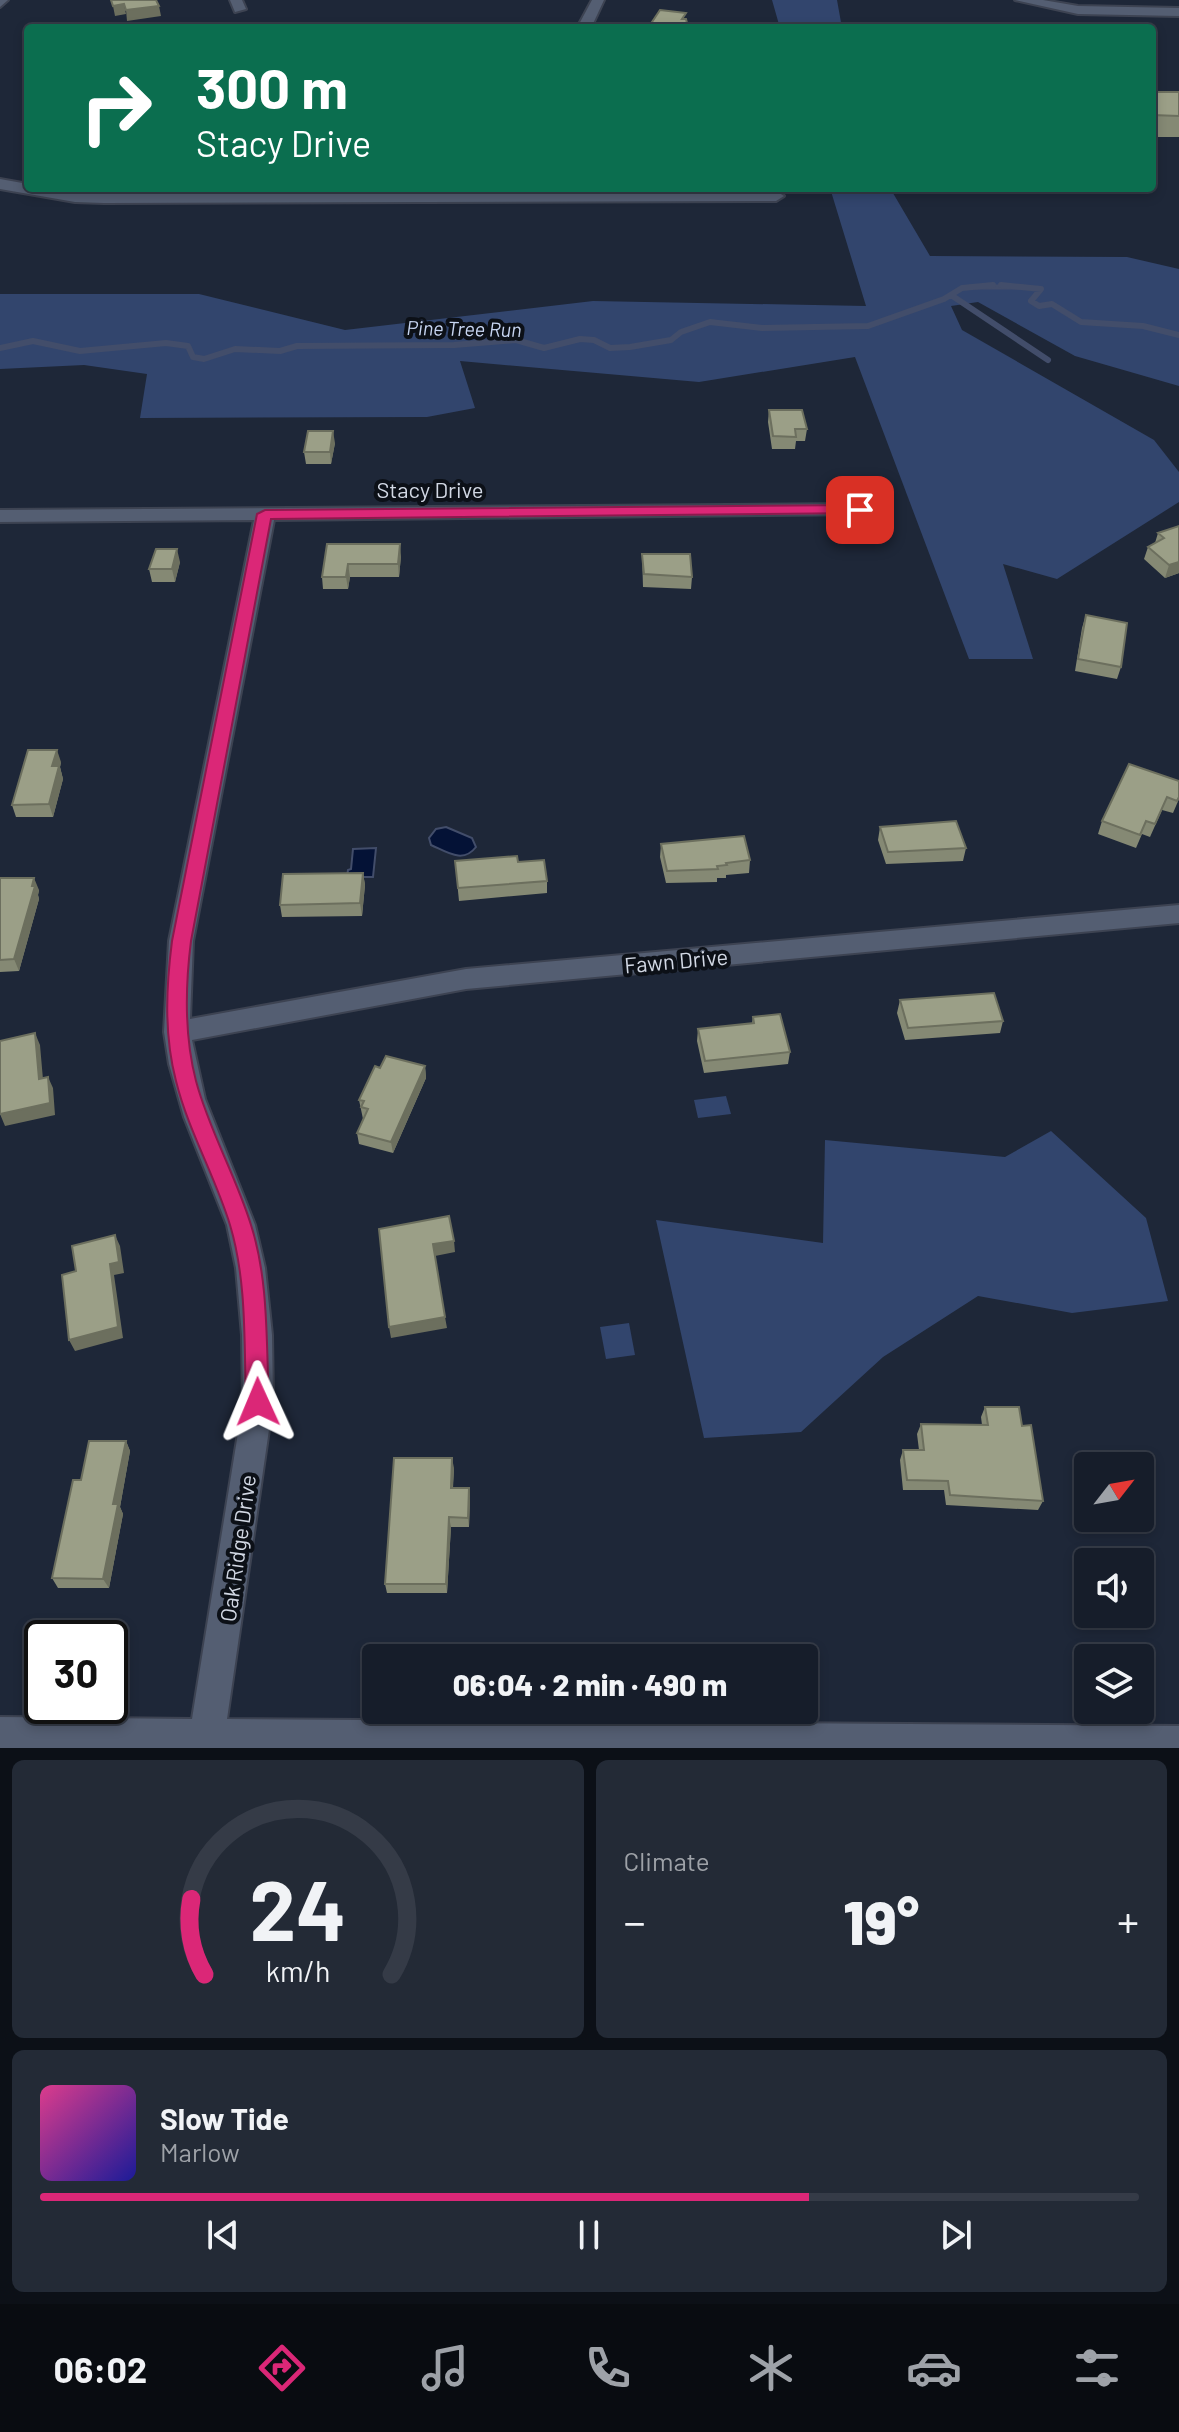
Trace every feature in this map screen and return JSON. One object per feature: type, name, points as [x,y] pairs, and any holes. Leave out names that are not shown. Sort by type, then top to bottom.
[{"type":"street","points":[[586,24],[598,0]]},
{"type":"street","points":[[1021,0],[1078,10],[1179,12]]},
{"type":"street","points":[[0,184],[24,188]]},
{"type":"street","points":[[46,192],[104,198],[491,192]]},
{"type":"street","points":[[599,192],[776,196]]},
{"type":"street","name":"Stacy Drive","points":[[0,516],[860,510]]},
{"type":"street","name":"Oak Ridge Drive","points":[[207,1737],[258,1402],[257,1349],[252,1281],[241,1226],[186,1082],[177,1032],[176,983],[181,941],[265,514]]},
{"type":"street","name":"Fawn Drive","points":[[177,1032],[466,979],[1179,914]]},
{"type":"street","points":[[0,1735],[1179,1744]]},
{"type":"shaded area","points":[[772,0],[837,0],[841,24],[779,24]]},
{"type":"shaded area","points":[[831,192],[892,192],[930,256],[1127,257],[1179,269],[1179,386],[1075,356],[978,302],[951,306],[962,330],[1154,440],[1179,472],[1179,502],[1057,579],[1003,564],[1033,659],[969,659],[855,357],[699,382],[460,361],[475,408],[427,417],[140,418],[147,374],[84,365],[0,369],[0,294],[199,294],[345,330],[593,301],[866,306]]},
{"type":"shaded area","points":[[446,827],[472,838],[476,847],[460,856],[431,845],[429,838],[436,829]]},
{"type":"shaded area","points":[[376,848],[373,877],[347,877],[353,849]]},
{"type":"shaded area","points":[[726,1096],[731,1114],[698,1118],[694,1100]]},
{"type":"shaded area","points":[[1051,1131],[1146,1218],[1168,1301],[1072,1313],[978,1296],[883,1357],[801,1432],[704,1438],[656,1220],[823,1243],[825,1140],[1005,1157]]},
{"type":"shaded area","points":[[629,1323],[635,1355],[606,1359],[600,1327]]},
{"type":"building","points":[[111,0],[156,0],[159,6],[126,10],[124,4],[113,6]]},
{"type":"building","points":[[660,10],[686,13],[682,19],[686,19],[686,24],[651,24]]},
{"type":"building","points":[[1156,92],[1179,92],[1179,116],[1156,115]]},
{"type":"building","points":[[769,410],[802,410],[807,429],[795,429],[796,437],[773,436]]},
{"type":"building","points":[[308,431],[333,431],[330,452],[304,452]]},
{"type":"building","points":[[1179,526],[1179,562],[1169,565],[1148,547],[1164,538],[1158,533]]},
{"type":"building","points":[[327,544],[400,544],[398,564],[348,564],[346,577],[322,577]]},
{"type":"building","points":[[156,549],[177,549],[172,569],[149,569]]},
{"type":"building","points":[[642,554],[690,554],[692,577],[644,574]]},
{"type":"building","points":[[1086,615],[1127,623],[1121,667],[1078,659]]},
{"type":"building","points":[[28,750],[57,750],[52,766],[59,766],[49,804],[12,805]]},
{"type":"building","points":[[1129,764],[1179,781],[1177,801],[1167,797],[1155,824],[1146,821],[1140,835],[1102,821]]},
{"type":"building","points":[[956,821],[966,848],[888,852],[880,827]]},
{"type":"building","points":[[744,836],[750,860],[726,863],[717,866],[718,869],[667,871],[661,844]]},
{"type":"building","points":[[517,856],[518,862],[544,860],[547,881],[458,888],[455,861]]},
{"type":"building","points":[[363,873],[360,903],[280,905],[283,874]]},
{"type":"building","points":[[0,878],[34,878],[32,886],[35,886],[14,959],[0,960]]},
{"type":"building","points":[[994,993],[1003,1021],[908,1028],[900,1000]]},
{"type":"building","points":[[780,1014],[790,1052],[705,1061],[698,1029],[754,1023],[753,1017]]},
{"type":"building","points":[[35,1033],[39,1079],[48,1077],[50,1103],[0,1114],[0,1041]]},
{"type":"building","points":[[386,1056],[425,1066],[391,1142],[357,1133],[368,1109],[361,1107],[364,1101],[359,1100],[375,1066],[380,1068]]},
{"type":"building","points":[[449,1216],[454,1241],[433,1244],[445,1317],[389,1327],[379,1229]]},
{"type":"building","points":[[115,1235],[119,1262],[110,1264],[118,1327],[69,1340],[62,1275],[76,1271],[72,1246]]},
{"type":"building","points":[[985,1407],[1019,1407],[1022,1426],[1031,1425],[1043,1501],[950,1495],[948,1481],[907,1480],[903,1450],[924,1450],[921,1424],[988,1425]]},
{"type":"building","points":[[89,1441],[126,1441],[113,1504],[118,1504],[103,1579],[52,1578],[73,1480],[81,1480]]},
{"type":"building","points":[[394,1458],[452,1458],[451,1488],[469,1488],[468,1518],[449,1517],[446,1584],[385,1584]]},
{"type":"waterway","name":"Pine Tree Run","points":[[972,287],[993,285]]},
{"type":"waterway","name":"Pine Tree Run","points":[[1001,285],[1021,287]]},
{"type":"waterway","name":"Pine Tree Run","points":[[0,348],[33,341],[80,351],[166,343],[188,346],[193,357],[204,359],[235,349],[280,351],[297,346],[454,345],[516,340],[544,348],[580,339],[594,340],[610,348],[630,347],[671,340],[681,332],[710,322],[762,328],[868,326],[944,299],[962,288],[972,287]]},
{"type":"waterway","name":"Pine Tree Run","points":[[972,287],[1021,287]]},
{"type":"waterway","name":"Pine Tree Run","points":[[1021,287],[1041,289],[1031,301],[1039,306],[1052,304],[1081,322],[1143,326],[1179,335]]},
{"type":"waterway","points":[[951,295],[1048,360]]},
{"type":"route","points":[[258,1402],[252,1281],[241,1226],[186,1082],[177,1032],[176,983],[181,941],[265,514],[860,510]]}]
